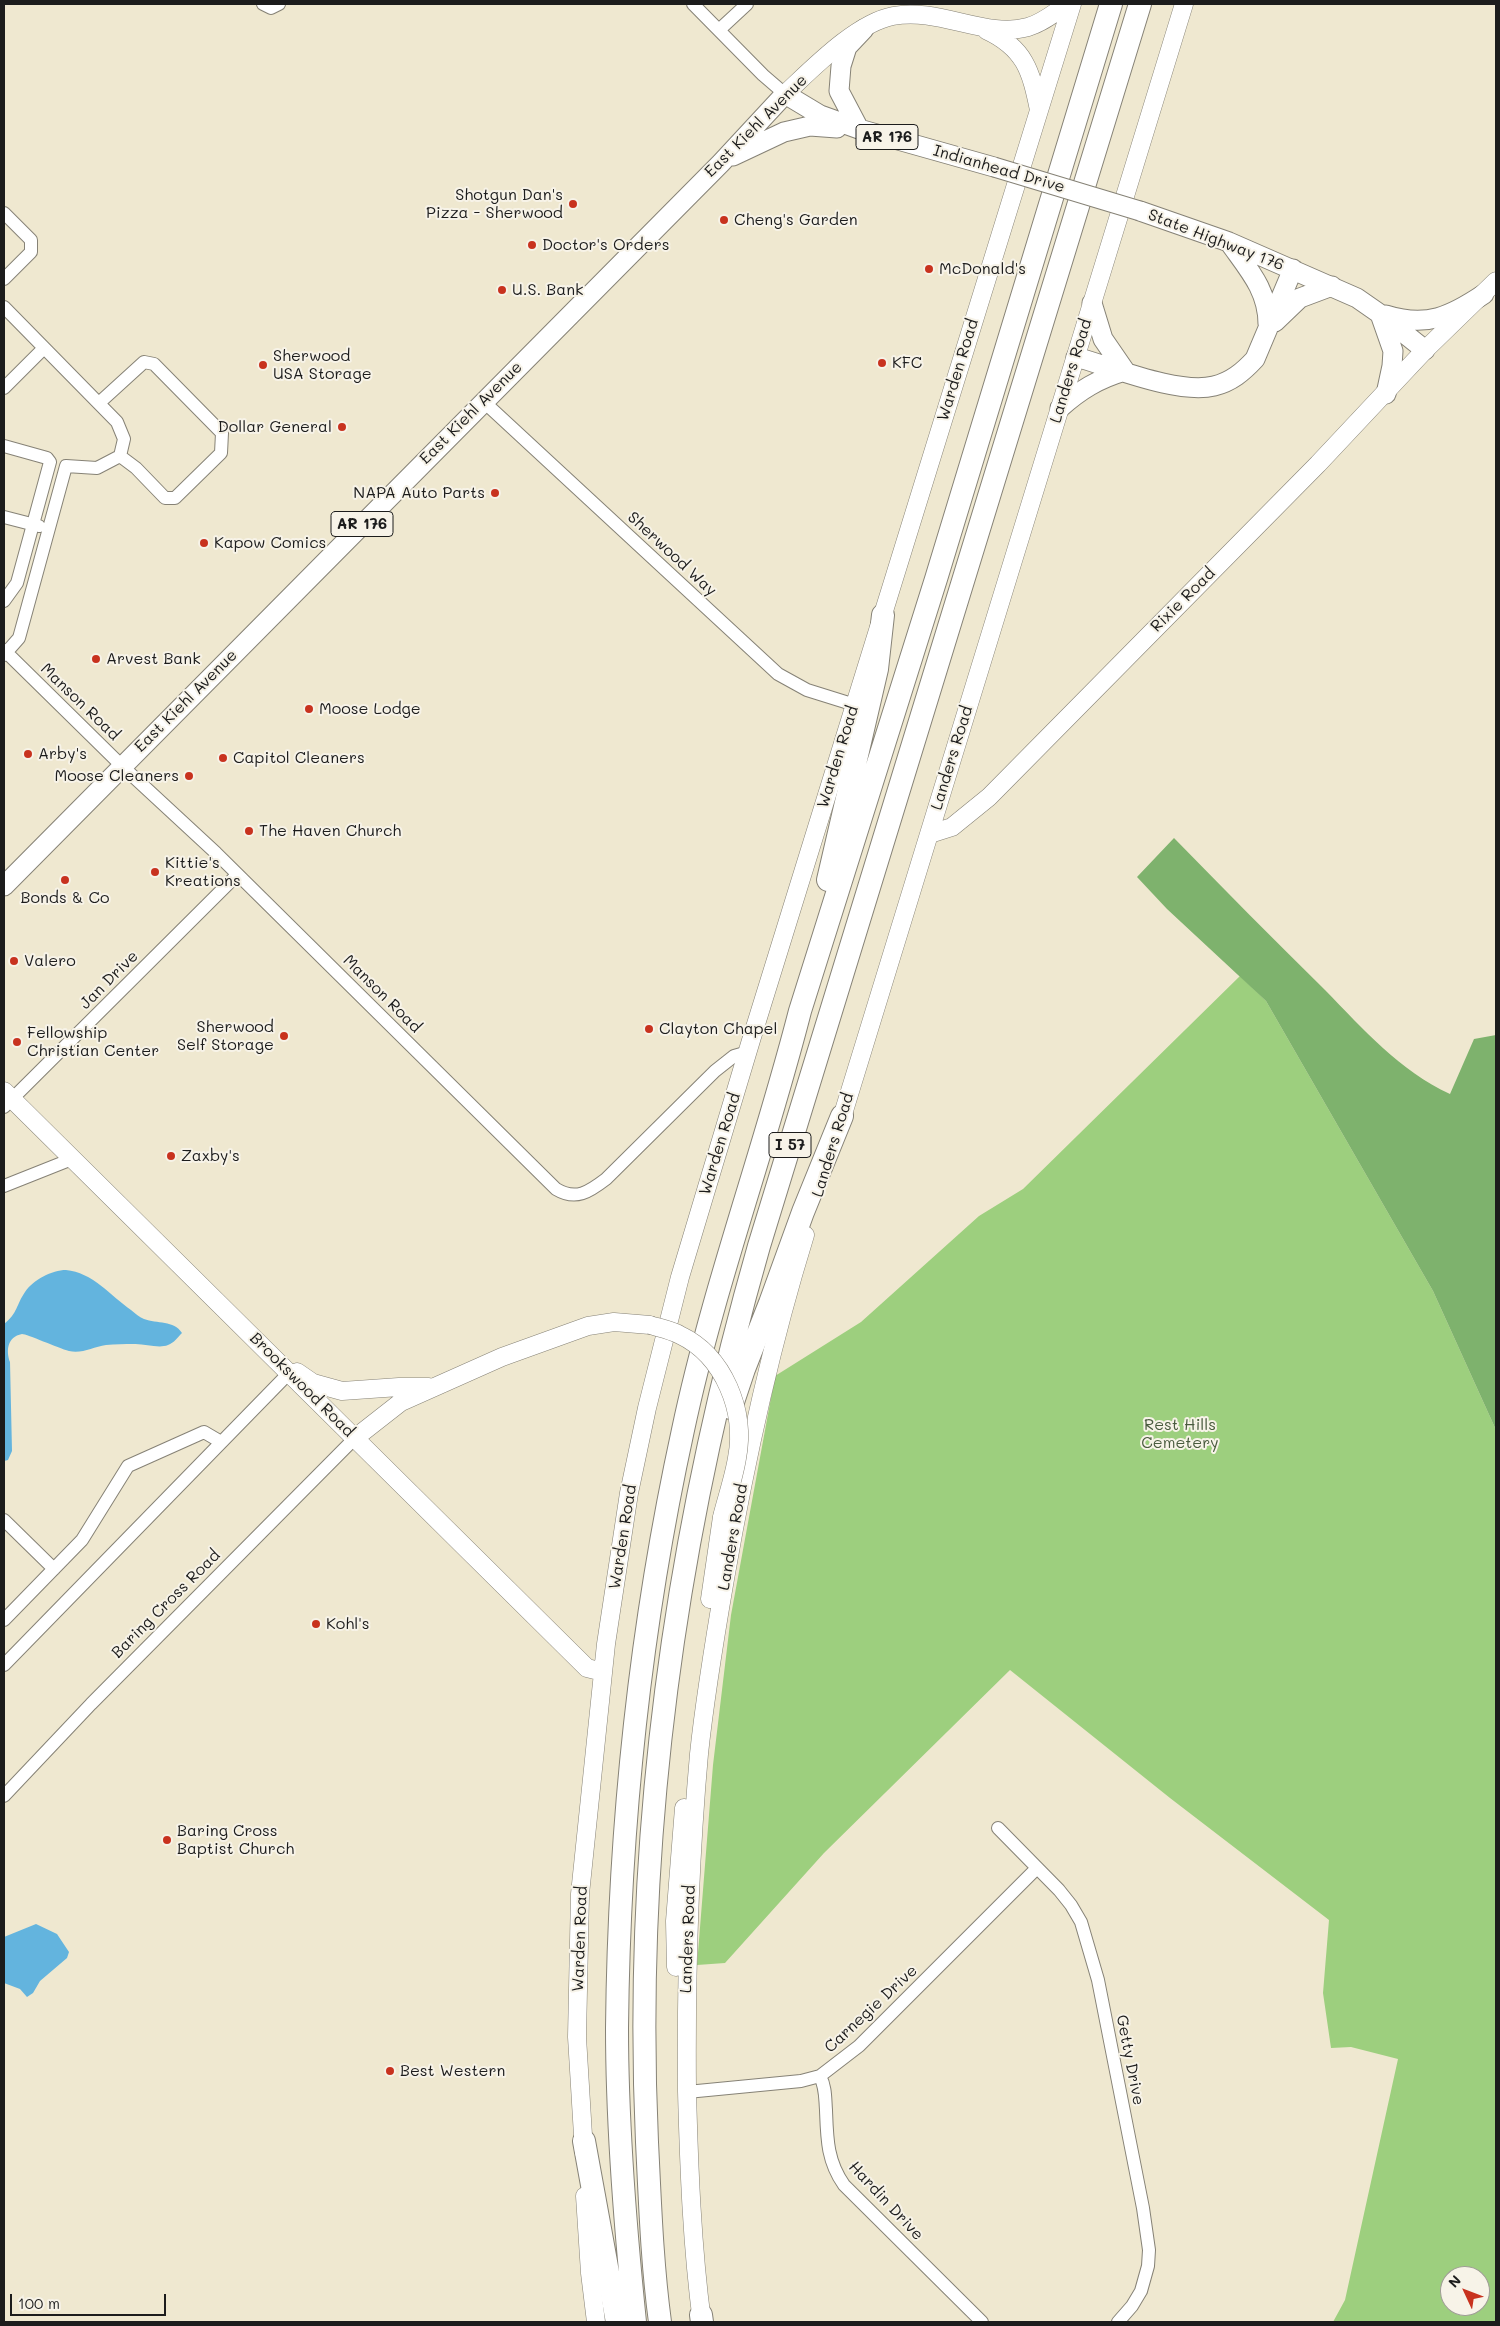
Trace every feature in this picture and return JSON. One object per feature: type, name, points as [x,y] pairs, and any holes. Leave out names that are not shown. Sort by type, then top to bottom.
[{"type":"highway","name":"I 57","points":[[634,2322],[623,2193],[617,2028],[622,1860],[629,1778],[645,1639],[669,1496],[683,1427],[708,1326],[786,1068],[800,1011],[921,626],[1111,4]]},
{"type":"highway","name":"I 57","points":[[660,2322],[645,2093],[644,1999],[649,1868],[660,1740],[672,1633],[703,1467],[740,1314],[759,1246],[1140,4]]},
{"type":"highway","points":[[800,1011],[840,820],[877,669],[883,614]]},
{"type":"highway","points":[[703,1467],[722,1435],[744,1369],[803,1212],[842,1116]]},
{"type":"highway","points":[[584,2141],[617,2322]]},
{"type":"main road","name":"East Kiehl Avenue","points":[[4,886],[721,163],[785,94],[841,43],[864,29],[892,16],[926,14],[1002,30],[1030,27],[1044,21],[1068,4]]},
{"type":"main road","name":"Warden Road","points":[[596,2322],[590,2273],[577,2037],[580,1894],[603,1672],[629,1493],[647,1408],[680,1277],[1072,4]]},
{"type":"main road","name":"Landers Road","points":[[701,2320],[691,2191],[686,2031],[687,1953],[694,1815],[699,1751],[715,1635],[745,1469],[764,1384],[801,1248],[1184,4]]},
{"type":"main road","name":"East Kiehl Avenue","points":[[974,25],[998,36],[1014,49],[1031,73],[1039,112]]},
{"type":"main road","points":[[859,129],[839,91],[840,66],[847,47],[864,29]]},
{"type":"main road","name":"Indianhead Drive","points":[[785,94],[820,115],[859,129],[1140,211]]},
{"type":"main road","points":[[721,163],[759,142],[784,132],[810,126],[859,129]]},
{"type":"main road","name":"State Highway 176","points":[[1140,211],[1229,242],[1357,298],[1425,350]]},
{"type":"main road","points":[[1229,242],[1259,285],[1268,312],[1268,331]]},
{"type":"main road","points":[[1076,357],[1174,385],[1199,388],[1226,382],[1244,371],[1255,359],[1293,269]]},
{"type":"main road","points":[[1268,331],[1300,298],[1332,286]]},
{"type":"main road","points":[[1380,314],[1402,321],[1440,318],[1456,312],[1490,287]]},
{"type":"main road","name":"Rixie Road","points":[[930,834],[952,827],[989,797],[1386,394],[1425,350],[1490,287]]},
{"type":"main road","points":[[1092,302],[1103,339],[1125,371]]},
{"type":"main road","points":[[1380,314],[1393,351],[1386,394]]},
{"type":"main road","points":[[1060,408],[1078,391],[1095,382],[1125,371]]},
{"type":"main road","name":"Brookswood Road","points":[[6,1099],[72,1160],[272,1355],[587,1668],[603,1672]]},
{"type":"main road","points":[[355,1438],[401,1402],[433,1387],[502,1357],[588,1326],[614,1322],[650,1325],[680,1335],[712,1361],[730,1388],[739,1424],[738,1456],[722,1517],[681,1832],[675,1921],[676,1982],[686,2031]]},
{"type":"main road","points":[[272,1355],[314,1383],[342,1391],[433,1387]]},
{"type":"street","points":[[264,5],[271,8],[279,4]]},
{"type":"street","name":"Indianhead Drive","points":[[693,4],[763,75],[785,94]]},
{"type":"street","points":[[719,30],[747,4]]},
{"type":"street","points":[[4,212],[31,240],[31,252],[4,278]]},
{"type":"street","points":[[4,307],[117,422],[124,439],[120,456],[97,468],[66,466],[50,462],[47,458],[4,446]]},
{"type":"street","points":[[4,388],[44,348]]},
{"type":"street","points":[[99,403],[144,362],[154,364],[222,433],[221,453],[175,498],[165,498],[136,468],[120,456]]},
{"type":"street","name":"Sherwood Way","points":[[483,401],[778,674],[807,690],[855,704]]},
{"type":"street","points":[[27,606],[6,599],[17,583],[50,462]]},
{"type":"street","points":[[5,653],[18,638],[66,466]]},
{"type":"street","points":[[4,516],[49,528]]},
{"type":"street","points":[[20,572],[36,577]]},
{"type":"street","name":"Manson Road","points":[[5,653],[122,766],[193,830],[556,1189],[563,1193],[581,1195],[595,1188],[715,1072],[734,1056],[748,1052]]},
{"type":"street","name":"Jan Drive","points":[[6,1099],[237,875]]},
{"type":"street","points":[[4,1186],[72,1160]]},
{"type":"street","points":[[4,1665],[289,1373]]},
{"type":"street","points":[[4,1620],[82,1540],[128,1466],[204,1432],[221,1442]]},
{"type":"street","name":"Baring Cross Road","points":[[4,1796],[91,1704],[355,1438]]},
{"type":"street","points":[[4,1520],[54,1569]]},
{"type":"street","name":"Getty Drive","points":[[998,1828],[1036,1869],[1059,1890],[1071,1905],[1081,1922],[1098,1980],[1144,2208],[1149,2250],[1148,2266],[1141,2291],[1132,2306],[1118,2322]]},
{"type":"street","name":"Carnegie Drive","points":[[688,2092],[801,2081],[820,2076],[859,2046],[1036,1869]]},
{"type":"street","name":"Hardin Drive","points":[[820,2076],[826,2092],[828,2153],[836,2174],[982,2322]]},
{"type":"green space","points":[[1174,838],[1368,1034],[1398,1061],[1432,1085],[1450,1094],[1474,1039],[1496,1035],[1496,1430],[1433,1291],[1266,1001],[1167,909],[1137,877]]},
{"type":"green space","name":"Rest Hills Cemetery","points":[[1240,976],[1266,1001],[1433,1291],[1496,1430],[1496,2322],[1333,2322],[1345,2300],[1398,2059],[1351,2047],[1331,2048],[1323,1993],[1329,1920],[1170,1798],[1010,1670],[824,1853],[725,1963],[697,1965],[713,1765],[731,1615],[775,1376],[861,1322],[979,1216],[1023,1189]]},
{"type":"water","points":[[66,1270],[84,1275],[93,1280],[142,1318],[170,1324],[182,1333],[172,1343],[164,1346],[113,1344],[78,1352],[69,1351],[22,1334],[13,1338],[8,1349],[12,1451],[8,1460],[4,1461],[4,1324],[12,1316],[28,1288],[49,1274]]},
{"type":"water","points":[[36,1924],[57,1934],[69,1952],[67,1958],[40,1981],[33,1993],[27,1997],[20,1989],[4,1983],[4,1937]]},
{"type":"place","name":"Shotgun Dan's Pizza - Sherwood","points":[[573,204]]},
{"type":"place","name":"Cheng's Garden","points":[[724,220]]},
{"type":"place","name":"Doctor's Orders","points":[[532,245]]},
{"type":"place","name":"McDonald's","points":[[929,269]]},
{"type":"place","name":"U.S. Bank","points":[[502,290]]},
{"type":"place","name":"KFC","points":[[882,363]]},
{"type":"place","name":"Sherwood USA Storage","points":[[263,365]]},
{"type":"place","name":"Dollar General","points":[[342,427]]},
{"type":"place","name":"NAPA Auto Parts","points":[[495,493]]},
{"type":"place","name":"Kapow Comics","points":[[204,543]]},
{"type":"place","name":"Arvest Bank","points":[[96,659]]},
{"type":"place","name":"Moose Lodge","points":[[309,709]]},
{"type":"place","name":"Arby's","points":[[28,754]]},
{"type":"place","name":"Capitol Cleaners","points":[[223,758]]},
{"type":"place","name":"Moose Cleaners","points":[[189,776]]},
{"type":"place","name":"The Haven Church","points":[[249,831]]},
{"type":"place","name":"Kittie's Kreations","points":[[155,872]]},
{"type":"place","name":"Bonds & Co","points":[[65,880]]},
{"type":"place","name":"Valero","points":[[14,961]]},
{"type":"place","name":"Clayton Chapel","points":[[649,1029]]},
{"type":"place","name":"Sherwood Self Storage","points":[[284,1036]]},
{"type":"place","name":"Fellowship Christian Center","points":[[17,1042]]},
{"type":"place","name":"Zaxby's","points":[[171,1156]]},
{"type":"place","name":"Kohl's","points":[[316,1624]]},
{"type":"place","name":"Baring Cross Baptist Church","points":[[167,1840]]},
{"type":"place","name":"Best Western","points":[[390,2071]]}]
